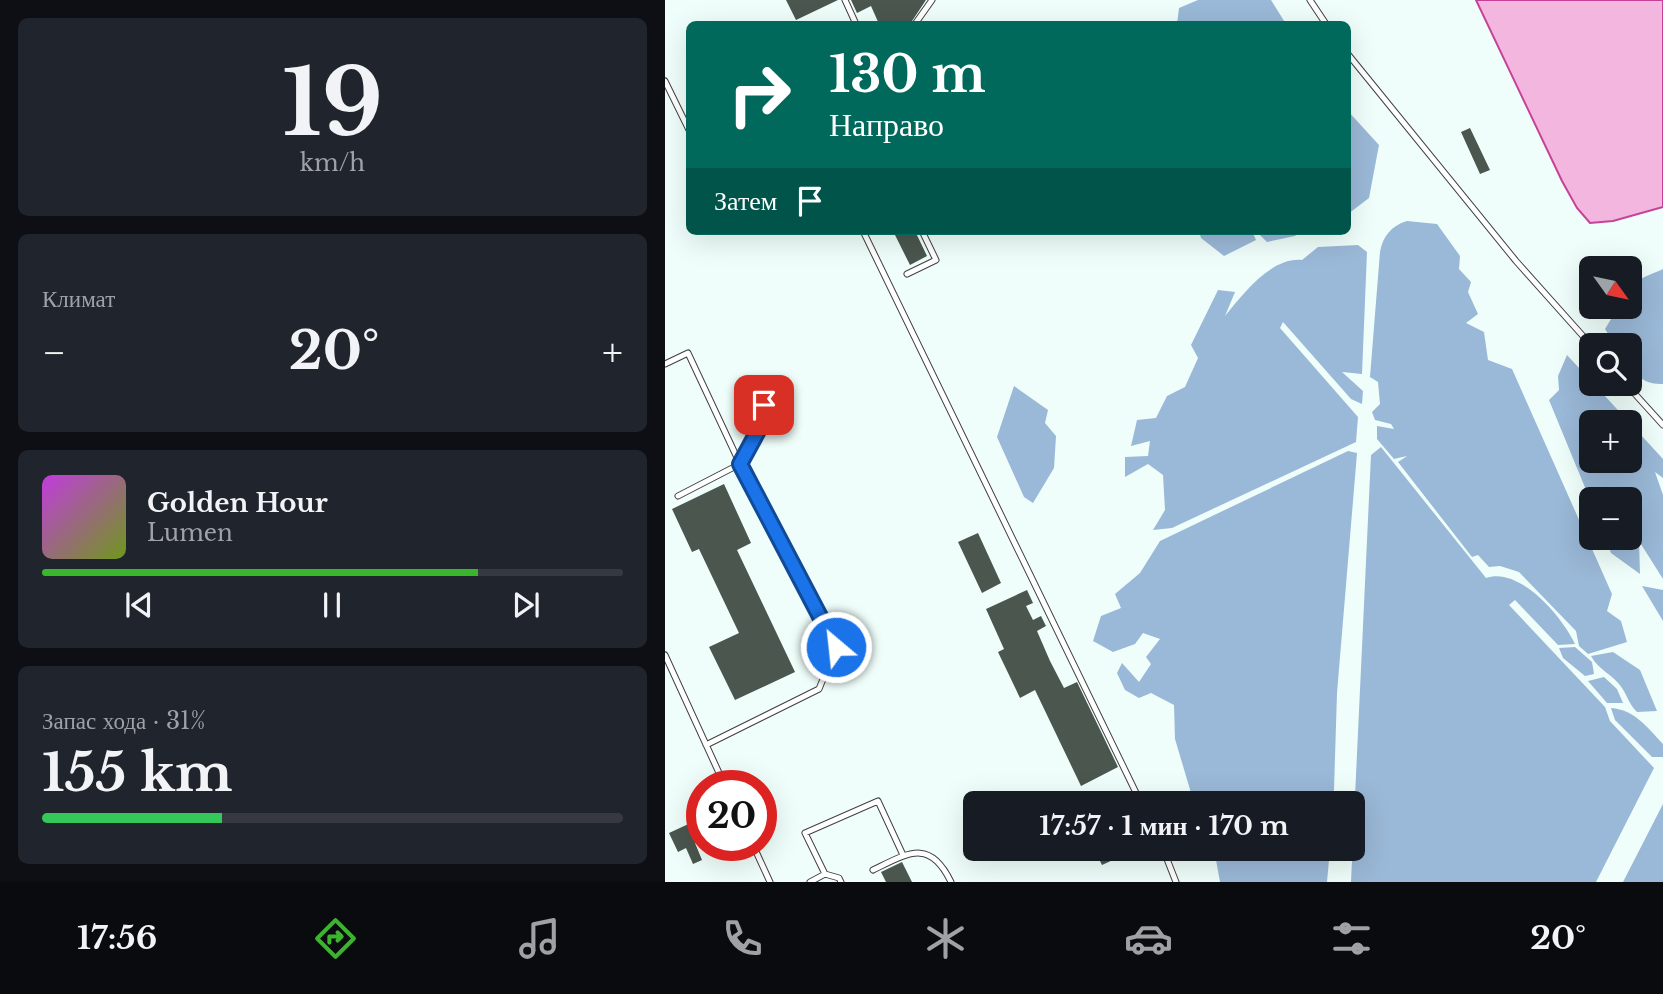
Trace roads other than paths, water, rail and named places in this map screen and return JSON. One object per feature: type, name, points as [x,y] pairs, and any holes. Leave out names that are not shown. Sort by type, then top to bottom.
[{"type":"lane","points":[[845,0],[855,21]]},
{"type":"lane","points":[[917,21],[932,0]]},
{"type":"lane","points":[[1311,0],[1324,21]]},
{"type":"lane","points":[[1351,58],[1516,261],[1580,333]]},
{"type":"lane","points":[[665,81],[686,124]]},
{"type":"lane","points":[[865,235],[1135,791]]},
{"type":"lane","points":[[907,274],[936,260],[924,235]]},
{"type":"lane","points":[[665,364],[688,353],[740,464],[836,647],[819,689],[706,745]]},
{"type":"lane","points":[[678,496],[740,464],[765,418],[764,405],[753,381]]},
{"type":"lane","points":[[1637,396],[1663,425]]},
{"type":"lane","points":[[665,655],[718,770]]},
{"type":"lane","points":[[825,874],[805,833],[879,801],[903,855]]},
{"type":"lane","points":[[873,870],[903,855],[925,853],[937,859],[951,882]]},
{"type":"lane","points":[[760,861],[770,882]]},
{"type":"lane","points":[[1168,861],[1176,882]]},
{"type":"lane","points":[[810,882],[825,874],[839,878],[841,882]]}]
